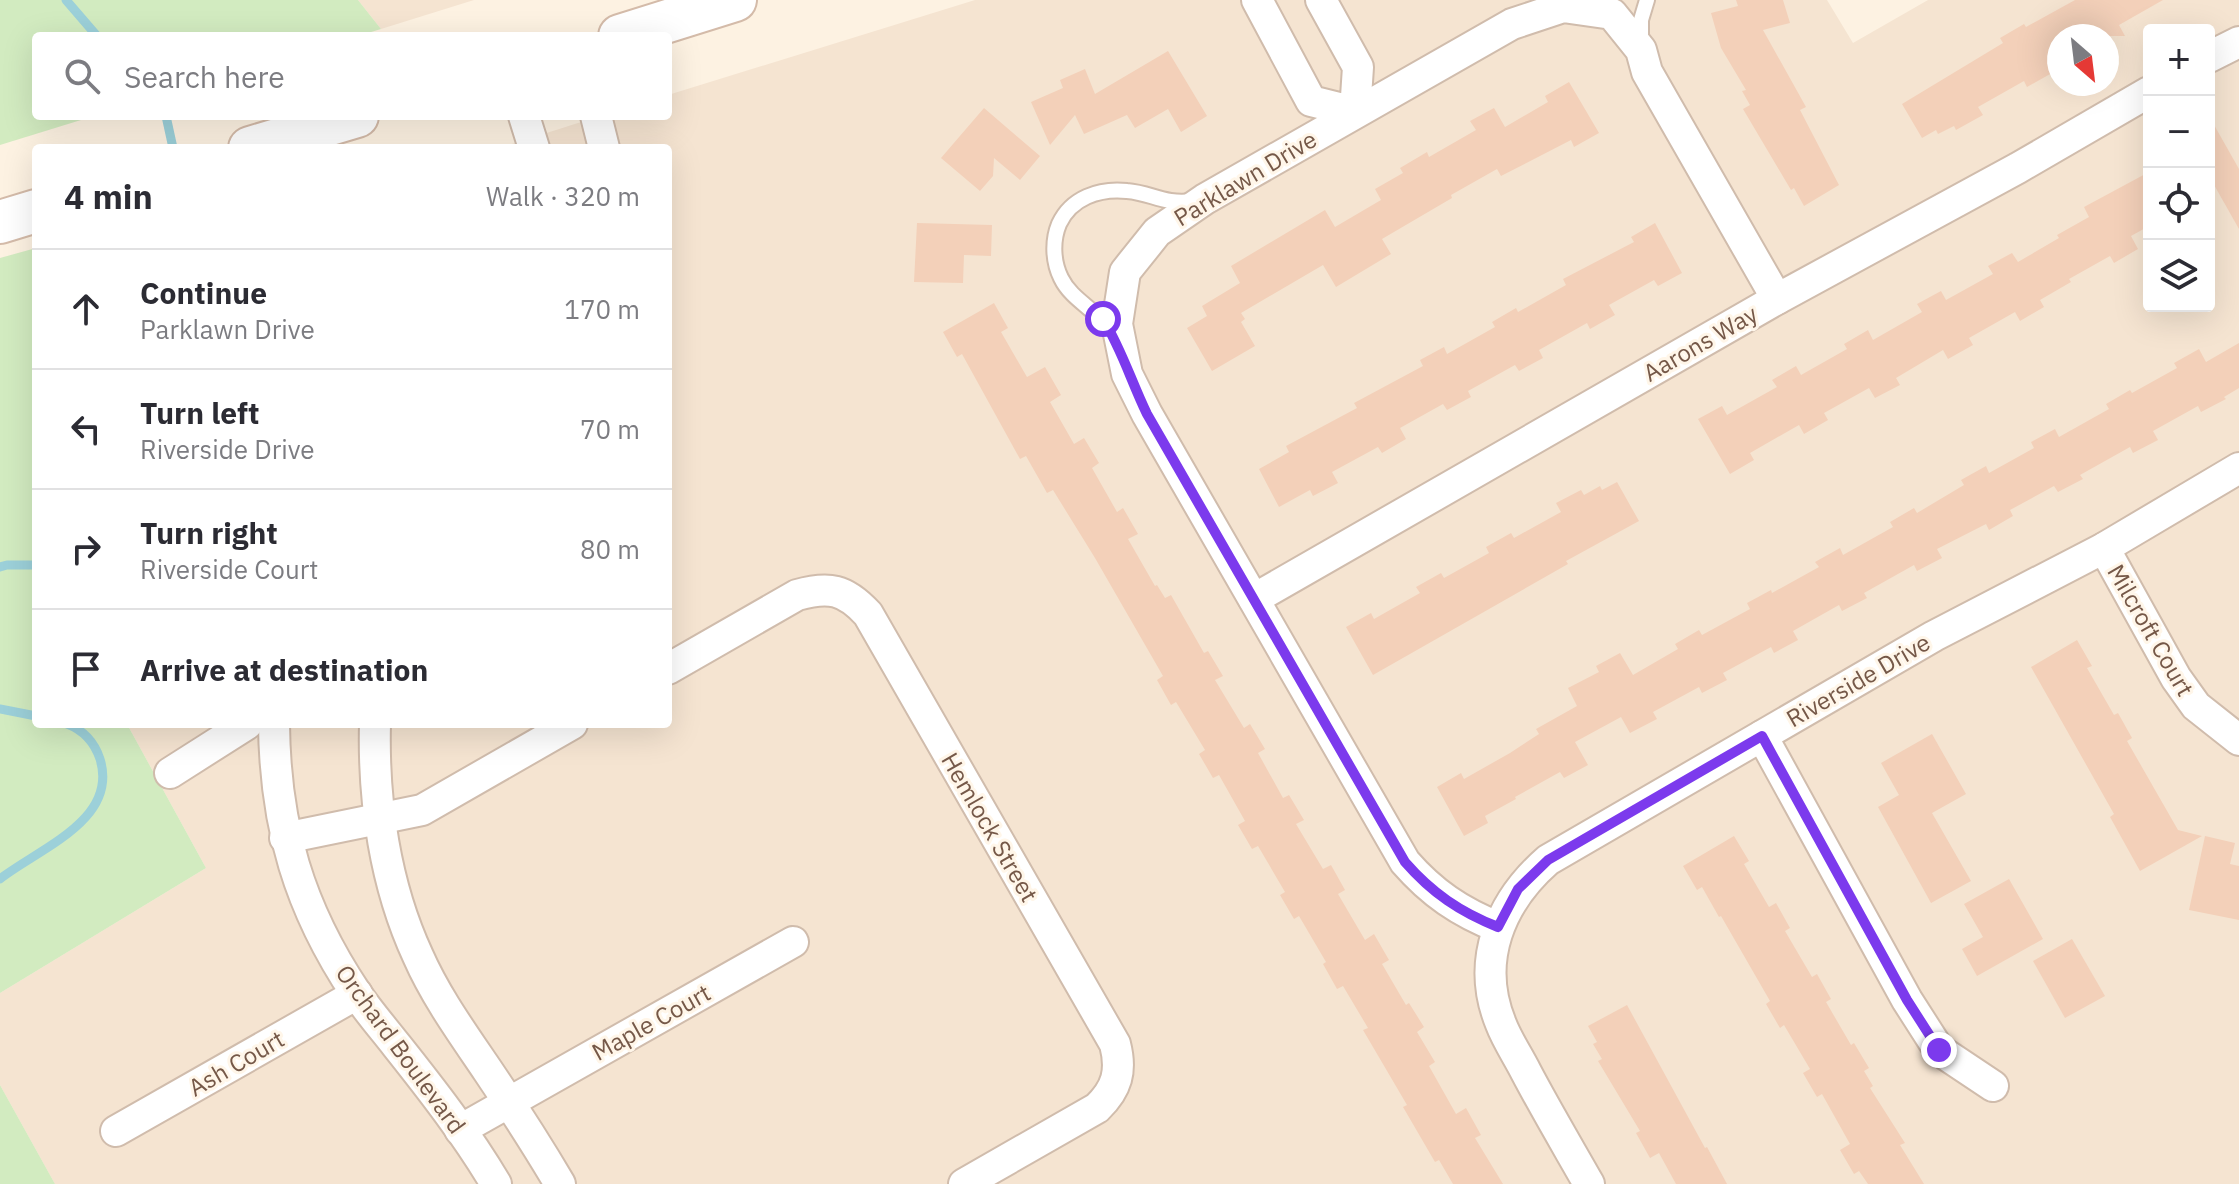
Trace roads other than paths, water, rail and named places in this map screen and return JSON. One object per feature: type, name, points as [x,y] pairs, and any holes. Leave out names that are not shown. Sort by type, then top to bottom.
[{"type":"main road","points":[[633,32],[735,0]]},
{"type":"main road","points":[[263,144],[344,120]]},
{"type":"main road","points":[[0,222],[32,212]]},
{"type":"street","points":[[1257,0],[1311,101],[1355,112],[1358,67],[1321,0]]},
{"type":"street","name":"Parklawn Drive","points":[[1498,927],[1444,901],[1405,862],[1147,414],[1127,374],[1117,324],[1125,272],[1157,232],[1205,199],[1512,24],[1563,7],[1612,14],[1641,50],[1647,72],[1777,299]]},
{"type":"street","points":[[2215,54],[2239,42]]},
{"type":"street","name":"Aarons Way","points":[[1254,599],[1777,299],[2018,168],[2143,95]]},
{"type":"street","points":[[525,120],[533,144]]},
{"type":"street","points":[[597,120],[603,144]]},
{"type":"street","name":"Riverside Drive","points":[[1589,1184],[1501,1025],[1491,982],[1491,961],[1498,927],[1518,889],[1548,860],[1934,636],[2104,548],[2239,468]]},
{"type":"street","name":"Milcroft Court","points":[[2104,548],[2176,678],[2196,706],[2239,740]]},
{"type":"street","name":"Hemlock Street","points":[[672,667],[797,595],[818,589],[836,591],[856,601],[876,627],[1107,1031],[1119,1061],[1118,1078],[1109,1097],[1097,1108],[964,1184]]},
{"type":"street","points":[[170,773],[241,728]]},
{"type":"street","name":"Orchard Boulevard","points":[[274,728],[275,775],[285,838],[314,919],[357,994],[460,1130],[496,1184]]},
{"type":"street","points":[[375,728],[374,763],[380,818],[397,900],[417,956],[445,1008],[560,1184]]},
{"type":"street","points":[[285,838],[422,810],[565,728]]},
{"type":"street","points":[[1762,736],[1907,1000],[1939,1050],[1993,1086]]},
{"type":"street","name":"Maple Court","points":[[460,1130],[793,942]]},
{"type":"street","name":"Ash Court","points":[[116,1131],[357,994]]},
{"type":"lane","points":[[1512,24],[1535,0]]},
{"type":"lane","points":[[1641,50],[1641,20],[1647,0]]},
{"type":"lane","points":[[1122,350],[1103,319],[1073,295],[1062,280],[1055,253],[1059,225],[1069,209],[1083,198],[1105,191],[1129,191],[1180,203],[1205,199]]},
{"type":"waterway","points":[[66,0],[94,32]]},
{"type":"waterway","points":[[167,120],[172,144]]},
{"type":"waterway","points":[[0,567],[32,565]]},
{"type":"waterway","points":[[0,709],[32,715]]},
{"type":"waterway","points":[[0,879],[71,831],[87,816],[98,799],[103,780],[100,759],[95,747],[76,728]]}]
